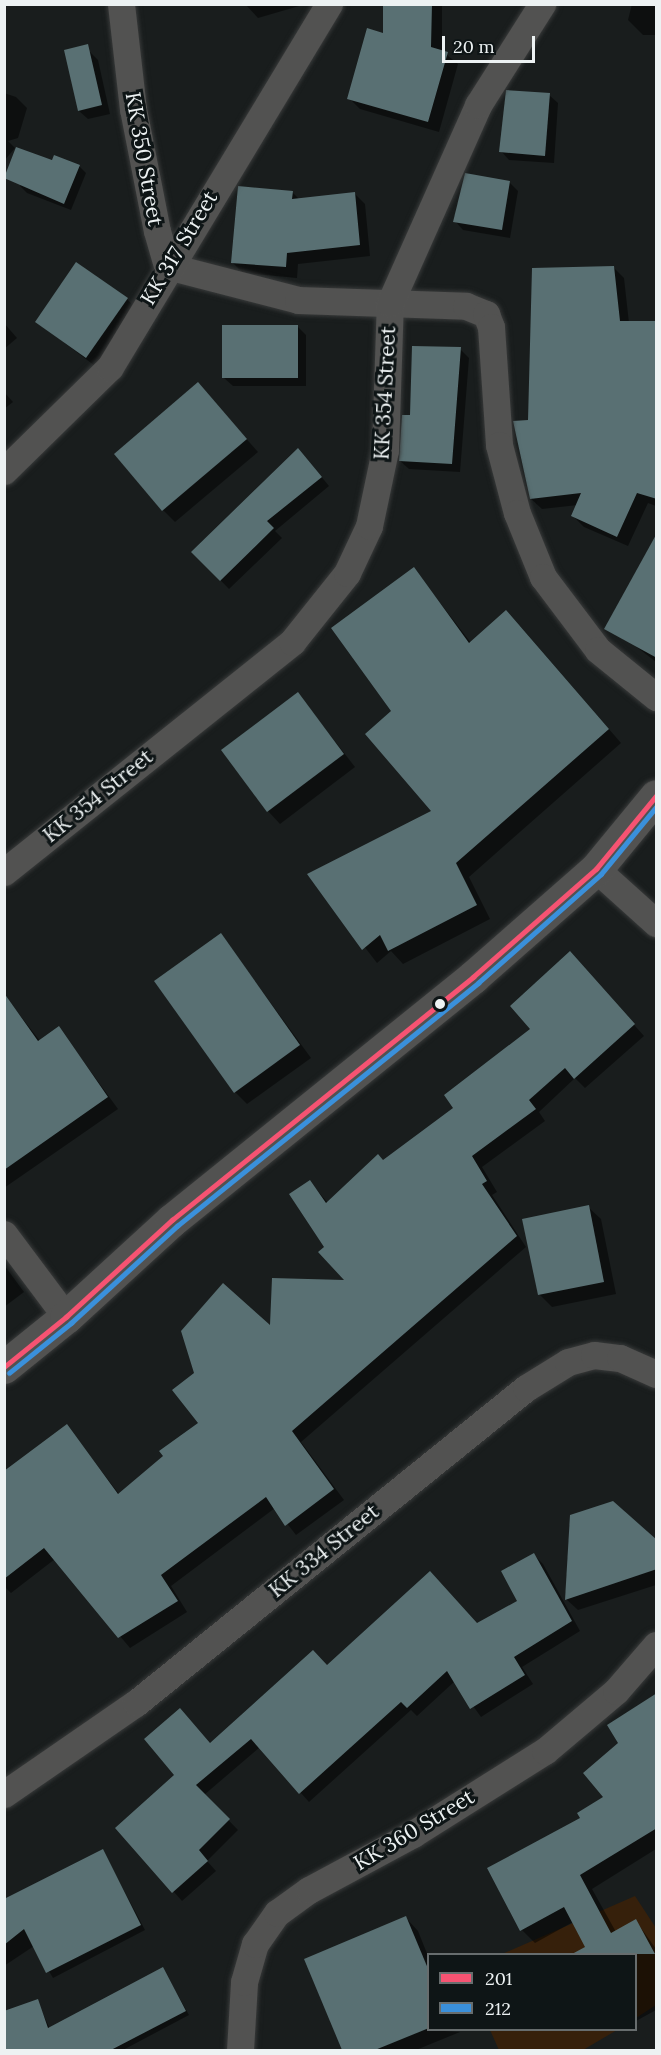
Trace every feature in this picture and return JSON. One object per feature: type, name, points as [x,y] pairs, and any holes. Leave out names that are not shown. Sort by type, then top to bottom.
[{"type":"street","name":"KK 350 Street","points":[[121,4],[133,108],[157,231],[167,266]]},
{"type":"street","name":"KK 317 Street","points":[[4,471],[110,367],[167,266],[329,4]]},
{"type":"street","name":"KK 354 Street","points":[[4,872],[292,642],[347,573],[369,526],[385,450],[390,303],[478,105],[542,4]]},
{"type":"street","points":[[167,266],[298,300],[466,306],[486,314],[491,327],[499,445],[517,513],[543,577],[598,650],[657,697]]},
{"type":"street","points":[[4,1367],[66,1317],[172,1220],[473,977],[596,869],[657,796]]},
{"type":"street","points":[[596,869],[657,923]]},
{"type":"street","points":[[4,1234],[66,1317]]},
{"type":"street","name":"KK 334 Street","points":[[4,1794],[136,1702],[526,1388],[568,1362],[594,1355],[620,1358],[657,1374]]},
{"type":"street","name":"KK 360 Street","points":[[240,2050],[244,1982],[255,1944],[277,1913],[309,1890],[412,1834],[544,1750],[616,1691],[657,1645]]},
{"type":"shaded area","points":[[635,1896],[656,1928],[656,2005],[637,2017],[637,1953],[504,1953]]},
{"type":"shaded area","points":[[490,2031],[615,2031],[583,2050],[499,2050]]},
{"type":"building","points":[[383,4],[432,4],[431,47],[448,52],[428,122],[347,99],[367,28],[383,33]]},
{"type":"building","points":[[88,44],[102,105],[78,111],[64,50]]},
{"type":"building","points":[[506,90],[550,93],[545,156],[499,152]]},
{"type":"building","points":[[16,147],[52,160],[54,155],[80,165],[64,204],[4,178]]},
{"type":"building","points":[[465,173],[510,181],[502,230],[453,222]]},
{"type":"building","points":[[238,186],[293,191],[292,199],[355,192],[360,245],[287,253],[286,267],[231,263]]},
{"type":"building","points":[[76,262],[128,298],[86,358],[35,322]]},
{"type":"building","points":[[614,266],[620,321],[657,321],[657,499],[637,493],[617,537],[571,516],[581,493],[530,499],[513,421],[528,420],[532,268]]},
{"type":"building","points":[[222,325],[298,325],[298,378],[222,378]]},
{"type":"building","points":[[412,346],[461,347],[452,464],[399,461],[402,415],[410,415]]},
{"type":"building","points":[[198,382],[247,439],[162,511],[114,454]]},
{"type":"building","points":[[298,448],[322,477],[267,521],[274,528],[220,581],[191,552]]},
{"type":"building","points":[[657,533],[657,658],[604,629]]},
{"type":"building","points":[[414,567],[469,643],[506,610],[609,729],[456,863],[477,905],[388,951],[380,935],[362,950],[307,874],[431,811],[365,734],[391,711],[331,628]]},
{"type":"building","points":[[298,692],[344,754],[267,812],[221,750]]},
{"type":"building","points":[[221,933],[300,1045],[234,1093],[154,981]]},
{"type":"building","points":[[570,951],[635,1024],[574,1079],[565,1068],[529,1100],[536,1109],[472,1156],[487,1181],[482,1184],[517,1236],[292,1431],[334,1489],[285,1526],[266,1497],[161,1575],[178,1601],[118,1638],[44,1548],[4,1579],[4,1471],[67,1424],[118,1494],[163,1456],[159,1451],[198,1423],[172,1390],[194,1373],[181,1331],[223,1283],[270,1325],[272,1278],[344,1280],[318,1252],[324,1247],[289,1194],[310,1180],[326,1203],[378,1154],[383,1160],[453,1108],[444,1095],[530,1029],[510,1006]]},
{"type":"building","points":[[4,993],[38,1041],[59,1026],[108,1097],[4,1170]]},
{"type":"building","points":[[589,1205],[604,1282],[538,1295],[522,1219]]},
{"type":"building","points":[[613,1501],[657,1540],[657,1569],[565,1600],[570,1515]]},
{"type":"building","points":[[534,1553],[572,1621],[514,1657],[525,1675],[470,1709],[447,1671],[407,1708],[401,1702],[299,1794],[251,1739],[196,1785],[230,1819],[199,1850],[208,1861],[172,1893],[115,1828],[174,1775],[144,1739],[180,1708],[210,1743],[313,1650],[327,1665],[430,1571],[477,1623],[517,1601],[501,1571]]},
{"type":"building","points":[[657,1693],[657,1828],[580,1875],[611,1933],[636,1919],[655,1954],[574,1953],[585,1947],[564,1907],[520,1931],[487,1868],[580,1818],[577,1813],[603,1797],[583,1773],[618,1743],[607,1725]]},
{"type":"building","points":[[103,1849],[141,1925],[46,1973],[24,1929],[4,1945],[4,1899]]},
{"type":"building","points":[[406,1916],[427,1966],[427,2029],[375,2050],[342,2050],[304,1959]]},
{"type":"building","points":[[163,1967],[186,2011],[111,2050],[4,2050],[4,2011],[38,1999],[48,2028]]},
{"type":"transit line","name":"201","points":[[4,1367],[66,1317],[172,1220],[473,977],[596,869],[656,796]]},
{"type":"transit line","name":"212","points":[[9,1373],[71,1323],[177,1226],[478,983],[601,874],[656,807]]}]
